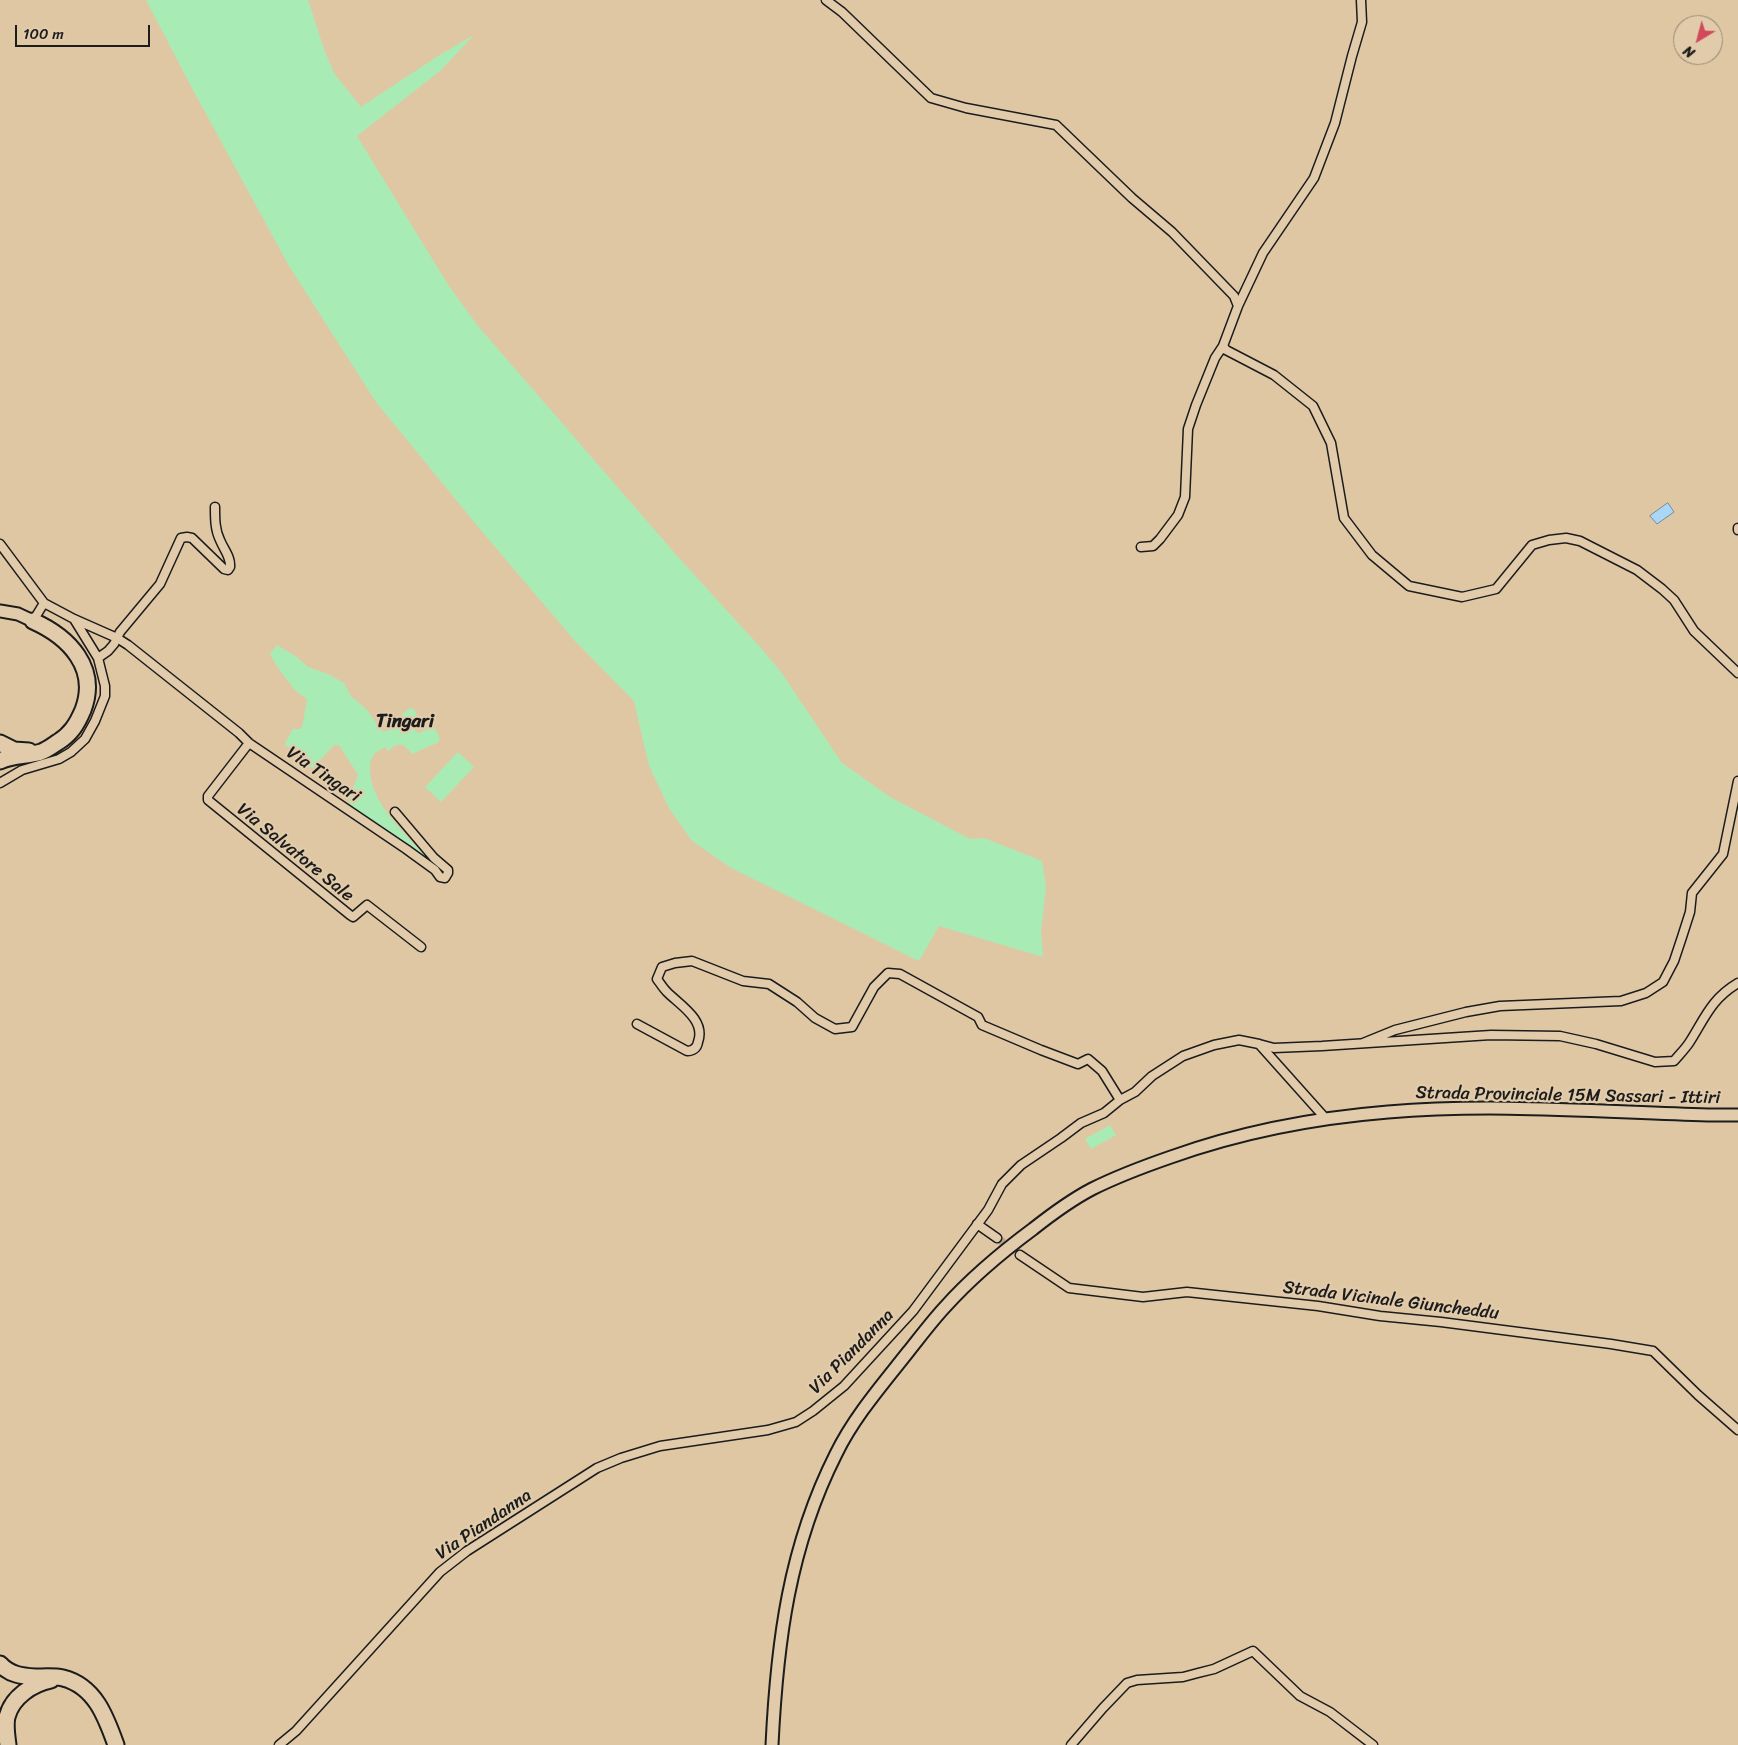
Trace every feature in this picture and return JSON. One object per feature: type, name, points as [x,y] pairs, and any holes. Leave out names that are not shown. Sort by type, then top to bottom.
[{"type":"highway","points":[[0,761],[43,751],[60,741],[77,725],[87,700],[87,675],[82,662],[73,649],[48,628],[33,621]]},
{"type":"highway","points":[[0,743],[14,750],[43,751]]},
{"type":"highway","points":[[0,1664],[18,1676],[62,1678],[80,1685],[96,1699],[110,1726],[116,1745]]},
{"type":"highway","points":[[8,1745],[6,1718],[14,1702],[27,1690],[42,1682],[62,1678]]},
{"type":"main road","points":[[0,611],[18,614],[33,621]]},
{"type":"main road","name":"Strada Provinciale 15M Sassari - Ittiri","points":[[772,1745],[775,1687],[787,1597],[795,1560],[836,1453],[856,1419],[944,1307],[1010,1246],[1059,1209],[1092,1189],[1138,1168],[1210,1143],[1277,1127],[1326,1119],[1389,1112],[1467,1108],[1708,1116],[1738,1115]]},
{"type":"street","points":[[826,0],[842,12],[931,98],[966,108],[1056,125],[1132,198],[1172,232],[1234,296],[1238,306]]},
{"type":"street","points":[[1141,547],[1153,546],[1178,515],[1184,497],[1188,429],[1215,358],[1223,346],[1238,306],[1263,254],[1314,178],[1335,123],[1362,22],[1360,0]]},
{"type":"street","points":[[1223,346],[1226,350],[1274,375],[1313,406],[1331,443],[1344,518],[1372,555],[1409,586],[1462,597],[1496,589],[1532,545],[1566,538],[1580,541],[1637,570],[1662,589],[1674,600],[1694,631],[1738,674]]},
{"type":"street","points":[[98,658],[108,651],[120,632],[160,584],[182,538],[187,536],[192,538],[224,569],[228,570],[231,560],[219,539],[215,523],[215,507]]},
{"type":"street","points":[[0,544],[44,602],[33,621]]},
{"type":"street","name":"Via Tingari","points":[[44,602],[74,619],[117,638],[239,732],[249,743],[406,849],[445,878],[448,870],[434,858],[395,812]]},
{"type":"street","name":"Via Tingari","points":[[0,783],[22,770],[59,759],[71,752],[85,738],[95,721],[105,696],[104,686],[98,658],[74,619]]},
{"type":"street","name":"Via Salvatore Sale","points":[[249,743],[208,796],[208,800],[350,916],[353,917],[367,905],[421,947]]},
{"type":"street","points":[[1363,1043],[1395,1030],[1466,1012],[1500,1006],[1621,1001],[1646,993],[1663,982],[1677,953],[1690,912],[1692,893],[1722,854],[1738,781]]},
{"type":"street","points":[[636,1024],[687,1052],[697,1046],[700,1036],[696,1020],[689,1011],[664,990],[657,979],[662,967],[675,963],[692,961],[743,981],[769,984],[797,1002],[815,1018],[835,1029],[852,1027],[874,987],[888,974],[900,974],[978,1017],[982,1025],[1078,1064],[1088,1059],[1102,1071],[1120,1100]]},
{"type":"street","name":"Via Piandanna","points":[[279,1745],[296,1732],[440,1572],[467,1551],[596,1468],[660,1446],[768,1430],[796,1422],[813,1411],[844,1386],[913,1311],[988,1210],[1002,1184],[1020,1165],[1081,1123],[1104,1113],[1120,1100],[1136,1092],[1152,1076],[1183,1056],[1214,1045],[1239,1040],[1274,1048],[1492,1035],[1560,1036],[1596,1044],[1655,1062],[1674,1061],[1688,1044],[1712,1004],[1724,992],[1738,983]]},
{"type":"street","points":[[1259,1044],[1326,1119]]},
{"type":"street","points":[[977,1224],[997,1238]]},
{"type":"street","name":"Strada Vicinale Giuncheddu","points":[[1020,1255],[1069,1288],[1143,1297],[1187,1292],[1318,1306],[1380,1316],[1440,1322],[1653,1351],[1698,1395],[1738,1430]]},
{"type":"street","points":[[1071,1745],[1126,1683],[1137,1680],[1182,1677],[1198,1673],[1253,1651],[1300,1696],[1330,1712],[1373,1745]]},
{"type":"green space","points":[[146,0],[308,0],[334,73],[361,107],[438,56],[474,35],[440,71],[357,136],[447,283],[478,326],[679,558],[781,672],[842,763],[890,797],[970,839],[984,838],[1042,861],[1046,886],[1041,933],[1043,957],[939,926],[919,961],[731,868],[692,841],[669,808],[649,766],[634,701],[575,641],[376,402],[289,266]]},
{"type":"green space","points":[[277,645],[297,657],[308,667],[328,674],[344,683],[351,696],[367,710],[382,731],[387,731],[395,726],[403,714],[412,708],[417,716],[415,731],[419,733],[433,727],[436,730],[440,739],[437,743],[412,754],[406,747],[401,745],[388,751],[385,747],[374,755],[370,766],[371,780],[383,806],[431,863],[351,810],[349,798],[358,775],[339,745],[334,745],[313,768],[300,764],[297,755],[299,751],[286,746],[285,743],[293,729],[300,729],[302,727],[307,700],[295,690],[272,659],[270,654]]},
{"type":"green space","points":[[458,752],[474,767],[441,802],[425,787]]},
{"type":"green space","points":[[1110,1125],[1116,1135],[1091,1149],[1085,1139]]},
{"type":"water","points":[[1668,503],[1674,512],[1657,524],[1650,516]]},
{"type":"tunnel","points":[[997,1238],[1020,1255]]},
{"type":"district","name":"Tingari","points":[[405,722]]}]
